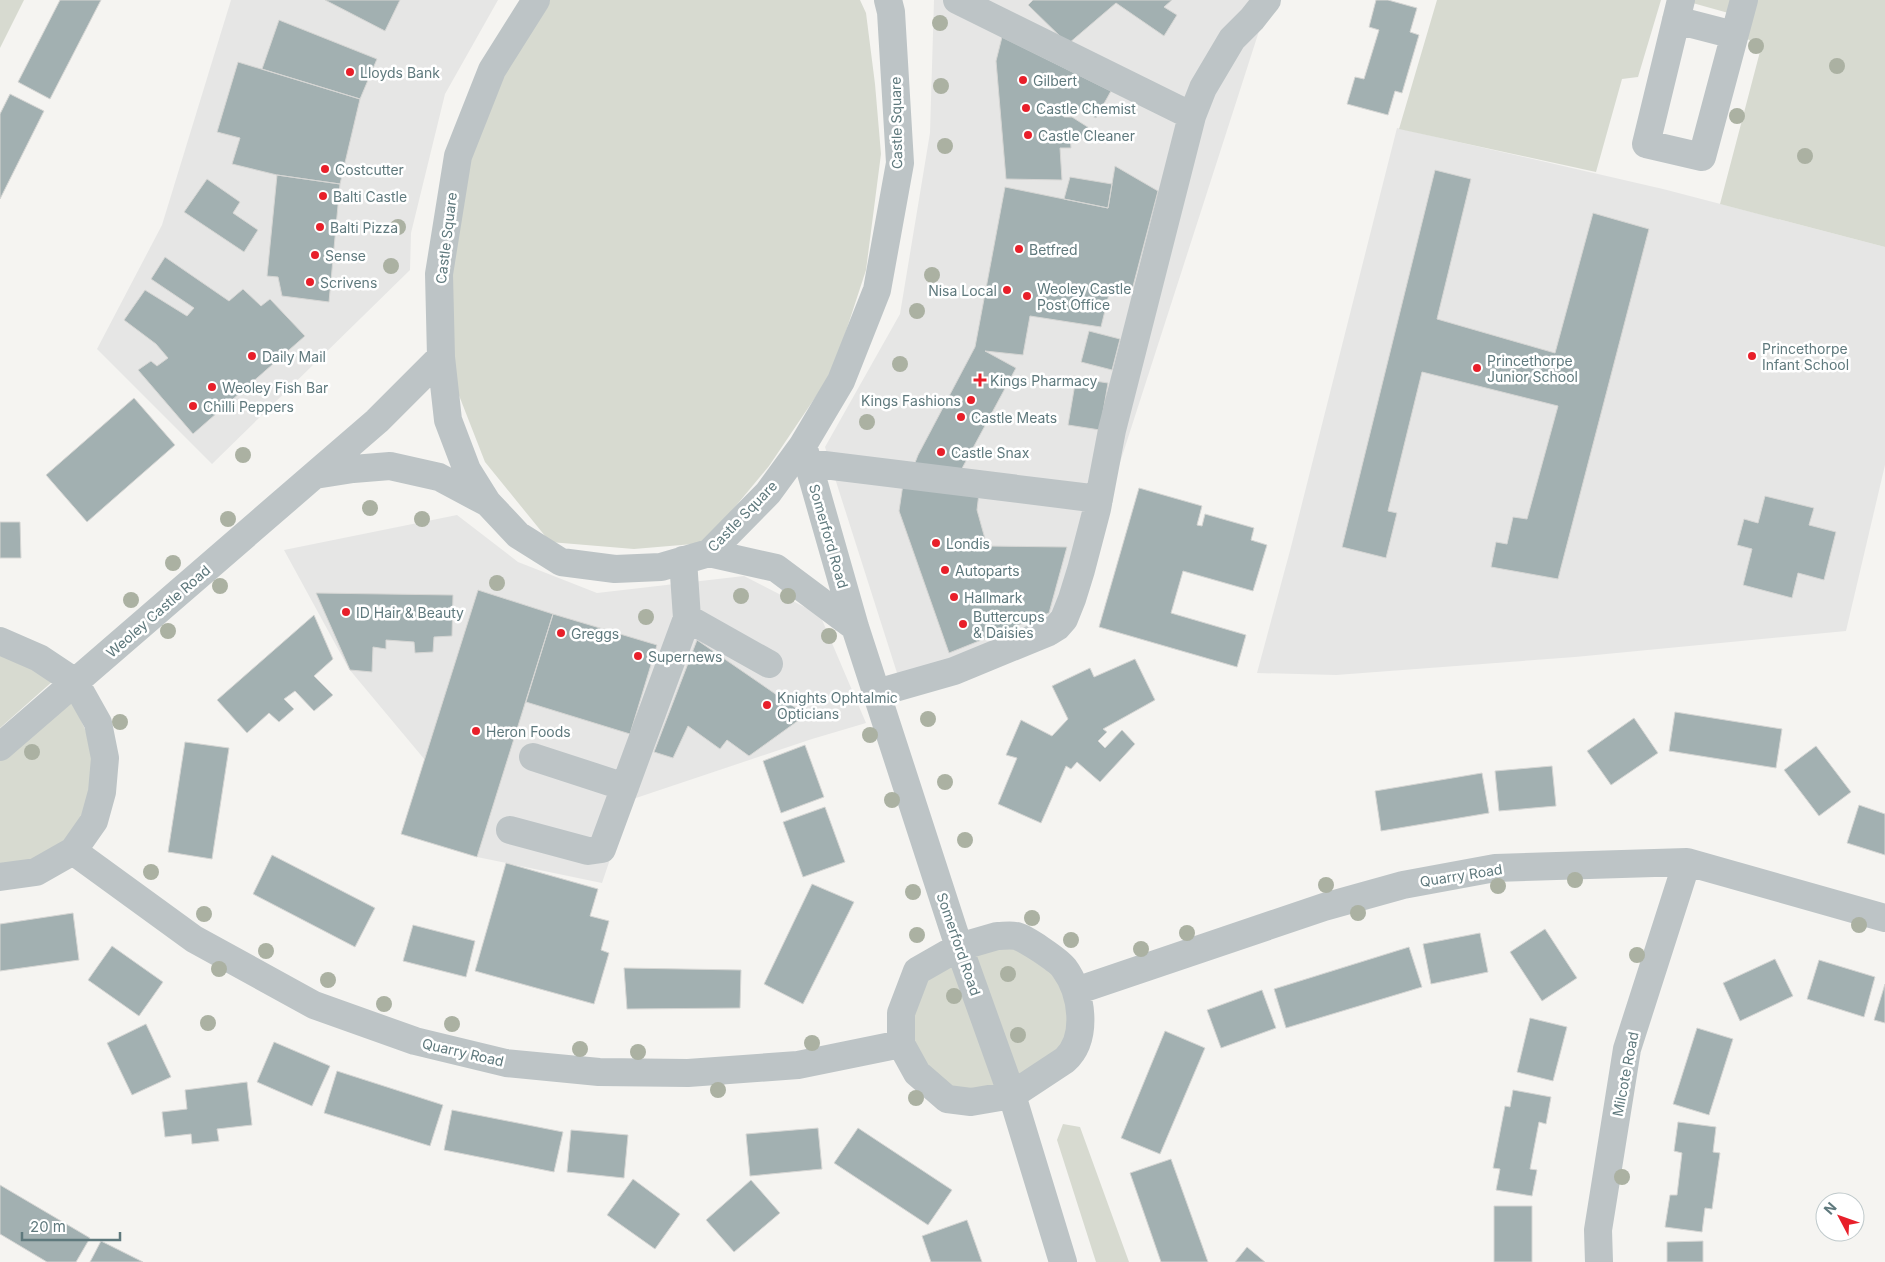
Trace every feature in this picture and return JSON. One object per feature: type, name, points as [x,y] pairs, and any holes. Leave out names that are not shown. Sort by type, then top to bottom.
[{"type":"street","name":"Castle Square","points":[[536,0],[492,70],[458,156],[439,274],[441,357],[448,420],[467,470],[487,502],[518,535],[561,562],[615,569],[661,567],[709,553],[805,454],[841,381],[877,290],[900,163],[893,4]]},
{"type":"street","points":[[877,694],[954,671],[1057,626],[1064,619],[1072,599],[1099,499],[1112,430],[1192,116],[1204,88],[1232,39],[1252,19],[1267,0]]},
{"type":"street","points":[[1734,35],[1679,10],[1646,144],[1702,157],[1744,0]]},
{"type":"street","points":[[977,4],[1192,116]]},
{"type":"street","name":"Weoley Castle Road","points":[[0,747],[377,421],[441,357]]},
{"type":"street","points":[[805,454],[1099,499]]},
{"type":"street","name":"Somerford Road","points":[[805,454],[855,627],[959,947],[1012,1096],[1063,1262]]},
{"type":"street","points":[[315,475],[390,466],[439,477],[487,502]]},
{"type":"street","name":"Somerford Road","points":[[709,553],[776,568],[855,627]]},
{"type":"street","points":[[510,830],[588,851],[602,849],[687,618],[683,560]]},
{"type":"street","points":[[687,618],[769,664]]},
{"type":"street","points":[[0,641],[40,658],[75,682],[98,724],[105,758],[102,792],[94,821],[73,851],[36,872],[0,877]]},
{"type":"street","points":[[533,757],[625,788]]},
{"type":"street","name":"Quarry Road","points":[[73,851],[194,939],[314,1006],[414,1041],[506,1063],[599,1072],[688,1073],[798,1065],[901,1044]]},
{"type":"street","name":"Quarry Road","points":[[1076,991],[1324,907],[1403,885],[1494,868],[1687,862],[1885,918]]},
{"type":"street","name":"Milcote Road","points":[[1599,1262],[1598,1230],[1628,1049],[1687,862]]},
{"type":"street","points":[[997,936],[1018,936],[1064,966],[1076,991],[1080,1034],[1073,1053],[1066,1060],[1012,1096],[971,1102],[947,1099],[917,1073],[901,1044],[901,1013],[917,971],[959,947],[997,936]]},
{"type":"shaded area","points":[[0,0],[24,0],[0,48]]},
{"type":"shaded area","points":[[231,0],[498,0],[445,94],[411,233],[410,270],[212,464],[97,349],[162,225]]},
{"type":"shaded area","points":[[541,0],[860,0],[866,13],[881,154],[866,270],[833,371],[769,466],[705,543],[634,549],[550,542],[485,462],[444,357],[461,158]]},
{"type":"shaded area","points":[[934,0],[1269,0],[1069,621],[898,676],[825,447],[900,314],[930,133]]},
{"type":"shaded area","points":[[1437,0],[1661,0],[1638,77],[1622,79],[1596,172],[1399,129]]},
{"type":"shaded area","points":[[1690,0],[1735,0],[1732,14],[1689,2]]},
{"type":"shaded area","points":[[1748,0],[1885,0],[1885,247],[1720,204],[1762,44],[1737,36]]},
{"type":"shaded area","points":[[1397,128],[1663,189],[1885,247],[1885,465],[1846,631],[1575,657],[1336,675],[1257,673],[1291,547]]},
{"type":"shaded area","points":[[457,515],[518,562],[597,593],[744,576],[820,615],[866,723],[812,739],[630,800],[602,883],[477,857],[401,834],[425,760],[349,669],[284,550]]},
{"type":"shaded area","points":[[0,650],[54,680],[0,728]]},
{"type":"shaded area","points":[[69,695],[85,729],[96,759],[91,794],[74,839],[35,863],[0,866],[0,755]]},
{"type":"shaded area","points":[[998,939],[1062,971],[1078,1033],[1018,1082],[970,951]]},
{"type":"shaded area","points":[[956,961],[1010,1094],[951,1095],[913,1046],[908,1012],[920,977]]},
{"type":"shaded area","points":[[1063,1124],[1080,1127],[1129,1262],[1096,1262],[1057,1140]]},
{"type":"building","points":[[60,0],[101,0],[50,99],[18,82]]},
{"type":"building","points":[[325,0],[400,0],[385,31]]},
{"type":"building","points":[[1033,0],[1172,0],[1164,7],[1177,15],[1164,36],[1116,3],[1068,44],[1028,5]]},
{"type":"building","points":[[1376,0],[1388,0],[1417,8],[1410,32],[1419,35],[1402,93],[1395,91],[1388,115],[1347,104],[1355,77],[1364,79],[1379,30],[1369,27]]},
{"type":"building","points":[[279,20],[377,59],[360,99],[262,69]]},
{"type":"building","points":[[1002,37],[1111,91],[1096,118],[1072,106],[1064,107],[1064,117],[1072,117],[1094,131],[1088,142],[1070,133],[1071,148],[1060,148],[1062,180],[1006,179],[996,61]]},
{"type":"building","points":[[238,62],[360,99],[340,184],[277,175],[232,164],[240,138],[217,132]]},
{"type":"building","points":[[10,94],[44,111],[0,199],[0,114]]},
{"type":"building","points":[[1115,166],[1158,191],[1131,294],[1110,290],[1101,327],[1030,316],[1023,355],[985,351],[1016,368],[959,474],[913,468],[975,347],[1005,187],[1108,208]]},
{"type":"building","points":[[1435,170],[1471,179],[1437,319],[1555,353],[1593,213],[1649,229],[1558,579],[1491,567],[1496,542],[1507,544],[1513,517],[1527,519],[1558,406],[1422,372],[1388,511],[1397,513],[1386,558],[1342,547]]},
{"type":"building","points":[[277,175],[340,184],[329,302],[282,296],[278,277],[267,276]]},
{"type":"building","points":[[1070,177],[1112,184],[1108,208],[1064,199]]},
{"type":"building","points":[[207,179],[240,202],[233,213],[258,230],[244,252],[184,212]]},
{"type":"building","points":[[165,257],[229,301],[243,289],[261,306],[270,299],[305,336],[193,434],[138,370],[151,361],[157,366],[168,358],[156,344],[124,320],[145,290],[187,316],[194,308],[151,279]]},
{"type":"building","points":[[1089,331],[1120,339],[1112,370],[1081,362]]},
{"type":"building","points":[[1076,378],[1108,383],[1100,430],[1068,425]]},
{"type":"building","points":[[134,398],[175,445],[87,522],[46,475]]},
{"type":"building","points":[[903,484],[979,493],[977,510],[987,546],[1067,547],[1049,613],[949,653],[899,511]]},
{"type":"building","points":[[1139,488],[1202,506],[1197,525],[1202,526],[1205,514],[1254,528],[1251,540],[1267,545],[1253,591],[1183,571],[1171,613],[1246,635],[1237,667],[1099,627]]},
{"type":"building","points":[[1765,496],[1814,508],[1809,525],[1836,532],[1824,580],[1798,573],[1792,598],[1743,585],[1752,549],[1737,545],[1744,519],[1758,523]]},
{"type":"building","points":[[0,522],[20,522],[21,558],[0,558]]},
{"type":"building","name":"Heron Foods","points":[[478,590],[553,614],[477,857],[401,834]]},
{"type":"building","points":[[316,593],[453,595],[452,636],[434,637],[433,652],[415,653],[414,642],[386,640],[386,649],[373,647],[372,672],[350,670]]},
{"type":"building","points":[[553,614],[657,645],[630,734],[526,702]]},
{"type":"building","points":[[314,615],[333,659],[314,676],[333,695],[314,711],[295,691],[284,699],[294,709],[279,722],[269,713],[247,733],[217,700]]},
{"type":"building","points":[[697,640],[806,715],[749,756],[727,740],[720,749],[688,726],[673,758],[654,752]]},
{"type":"building","points":[[1135,659],[1155,700],[1103,729],[1107,732],[1098,741],[1105,748],[1122,730],[1135,744],[1100,782],[1077,762],[1071,769],[1066,766],[1041,823],[998,804],[1017,758],[1006,755],[1021,720],[1052,736],[1068,719],[1052,686],[1090,668],[1094,677]]},
{"type":"building","points":[[1675,712],[1782,729],[1776,768],[1669,751]]},
{"type":"building","points":[[1634,718],[1658,753],[1611,785],[1587,751]]},
{"type":"building","points":[[185,742],[229,748],[212,859],[168,852]]},
{"type":"building","points":[[805,745],[824,797],[781,813],[763,761]]},
{"type":"building","points":[[1816,746],[1851,792],[1819,816],[1784,770]]},
{"type":"building","points":[[1552,766],[1556,806],[1499,811],[1495,771]]},
{"type":"building","points":[[1482,773],[1489,813],[1381,831],[1375,791]]},
{"type":"building","points":[[1859,805],[1885,814],[1885,855],[1847,843]]},
{"type":"building","points":[[825,807],[845,862],[803,877],[783,822]]},
{"type":"building","points":[[272,855],[375,908],[355,947],[253,894]]},
{"type":"building","points":[[506,863],[598,889],[590,916],[609,921],[601,950],[609,953],[594,1004],[475,971]]},
{"type":"building","points":[[812,884],[854,902],[803,1004],[764,984]]},
{"type":"building","points":[[73,913],[79,960],[0,971],[0,924]]},
{"type":"building","points":[[413,925],[475,941],[466,977],[403,961]]},
{"type":"building","points":[[1545,929],[1577,978],[1542,1001],[1510,952]]},
{"type":"building","points":[[1480,933],[1488,972],[1431,984],[1423,944]]},
{"type":"building","points":[[112,946],[163,982],[139,1016],[88,980]]},
{"type":"building","points":[[1409,947],[1422,987],[1286,1028],[1274,989]]},
{"type":"building","points":[[1775,959],[1793,996],[1740,1021],[1723,983]]},
{"type":"building","points":[[1819,960],[1875,977],[1864,1017],[1807,999]]},
{"type":"building","points":[[624,968],[741,970],[740,1008],[627,1009]]},
{"type":"building","points":[[1885,984],[1885,1023],[1874,1020]]},
{"type":"building","points":[[1262,990],[1276,1028],[1221,1048],[1207,1010]]},
{"type":"building","points":[[1530,1018],[1567,1027],[1553,1081],[1517,1072]]},
{"type":"building","points":[[146,1024],[171,1077],[132,1095],[107,1043]]},
{"type":"building","points":[[1697,1028],[1733,1039],[1709,1115],[1673,1104]]},
{"type":"building","points":[[1165,1031],[1205,1048],[1160,1154],[1121,1138]]},
{"type":"building","points":[[274,1042],[330,1066],[312,1106],[257,1082]]},
{"type":"building","points":[[337,1071],[443,1105],[430,1146],[324,1113]]},
{"type":"building","points":[[247,1082],[252,1125],[217,1129],[219,1141],[192,1144],[191,1134],[165,1137],[162,1112],[187,1109],[185,1090]]},
{"type":"building","points":[[1513,1090],[1551,1097],[1546,1124],[1539,1122],[1530,1169],[1537,1170],[1532,1196],[1496,1190],[1500,1169],[1493,1168],[1505,1106],[1510,1107]]},
{"type":"building","points":[[452,1110],[563,1132],[554,1172],[444,1150]]},
{"type":"building","points":[[1678,1122],[1716,1127],[1713,1152],[1720,1153],[1712,1209],[1705,1208],[1702,1232],[1665,1227],[1670,1195],[1677,1195],[1682,1153],[1674,1151]]},
{"type":"building","points":[[818,1128],[822,1169],[750,1176],[746,1134]]},
{"type":"building","points":[[858,1128],[952,1190],[928,1225],[834,1163]]},
{"type":"building","points":[[571,1130],[628,1135],[624,1178],[567,1172]]},
{"type":"building","points":[[1171,1159],[1208,1262],[1161,1262],[1130,1173]]},
{"type":"building","points":[[633,1179],[680,1214],[655,1249],[607,1215]]},
{"type":"building","points":[[751,1180],[780,1213],[734,1252],[706,1220]]},
{"type":"building","points":[[0,1185],[90,1238],[76,1262],[47,1262],[0,1234]]},
{"type":"building","points":[[1494,1206],[1532,1206],[1532,1262],[1494,1262]]},
{"type":"building","points":[[967,1220],[982,1262],[931,1262],[922,1236]]},
{"type":"building","points":[[101,1241],[143,1262],[90,1262]]},
{"type":"building","points":[[1703,1241],[1703,1262],[1667,1262],[1667,1242]]},
{"type":"building","points":[[1247,1247],[1265,1262],[1235,1262]]},
{"type":"place","name":"Lloyds Bank","points":[[350,72]]},
{"type":"place","name":"Gilbert","points":[[1023,80]]},
{"type":"place","name":"Castle Chemist","points":[[1026,108]]},
{"type":"place","name":"Castle Cleaner","points":[[1028,135]]},
{"type":"place","name":"Costcutter","points":[[325,169]]},
{"type":"place","name":"Balti Castle","points":[[323,196]]},
{"type":"place","name":"Balti Pizza","points":[[320,227]]},
{"type":"place","name":"Betfred","points":[[1019,249]]},
{"type":"place","name":"Sense","points":[[315,255]]},
{"type":"place","name":"Scrivens","points":[[310,282]]},
{"type":"place","name":"Nisa Local","points":[[1007,290]]},
{"type":"place","name":"Weoley Castle Post Office","points":[[1027,296]]},
{"type":"place","name":"Daily Mail","points":[[252,356]]},
{"type":"place","name":"Princethorpe Infant School","points":[[1752,356]]},
{"type":"place","name":"Princethorpe Junior School","points":[[1477,368]]},
{"type":"place","name":"Kings Pharmacy","points":[[980,380]]},
{"type":"place","name":"Weoley Fish Bar","points":[[212,387]]},
{"type":"place","name":"Kings Fashions","points":[[971,400]]},
{"type":"place","name":"Chilli Peppers","points":[[193,406]]},
{"type":"place","name":"Castle Meats","points":[[961,417]]},
{"type":"place","name":"Castle Snax","points":[[941,452]]},
{"type":"place","name":"Londis","points":[[936,543]]},
{"type":"place","name":"Autoparts","points":[[945,570]]},
{"type":"place","name":"Hallmark","points":[[954,597]]},
{"type":"place","name":"ID Hair & Beauty","points":[[346,612]]},
{"type":"place","name":"Buttercups & Daisies","points":[[963,624]]},
{"type":"place","name":"Greggs","points":[[561,633]]},
{"type":"place","name":"Supernews","points":[[638,656]]},
{"type":"place","name":"Knights Ophtalmic Opticians","points":[[767,705]]},
{"type":"place","name":"Heron Foods","points":[[476,731]]}]
